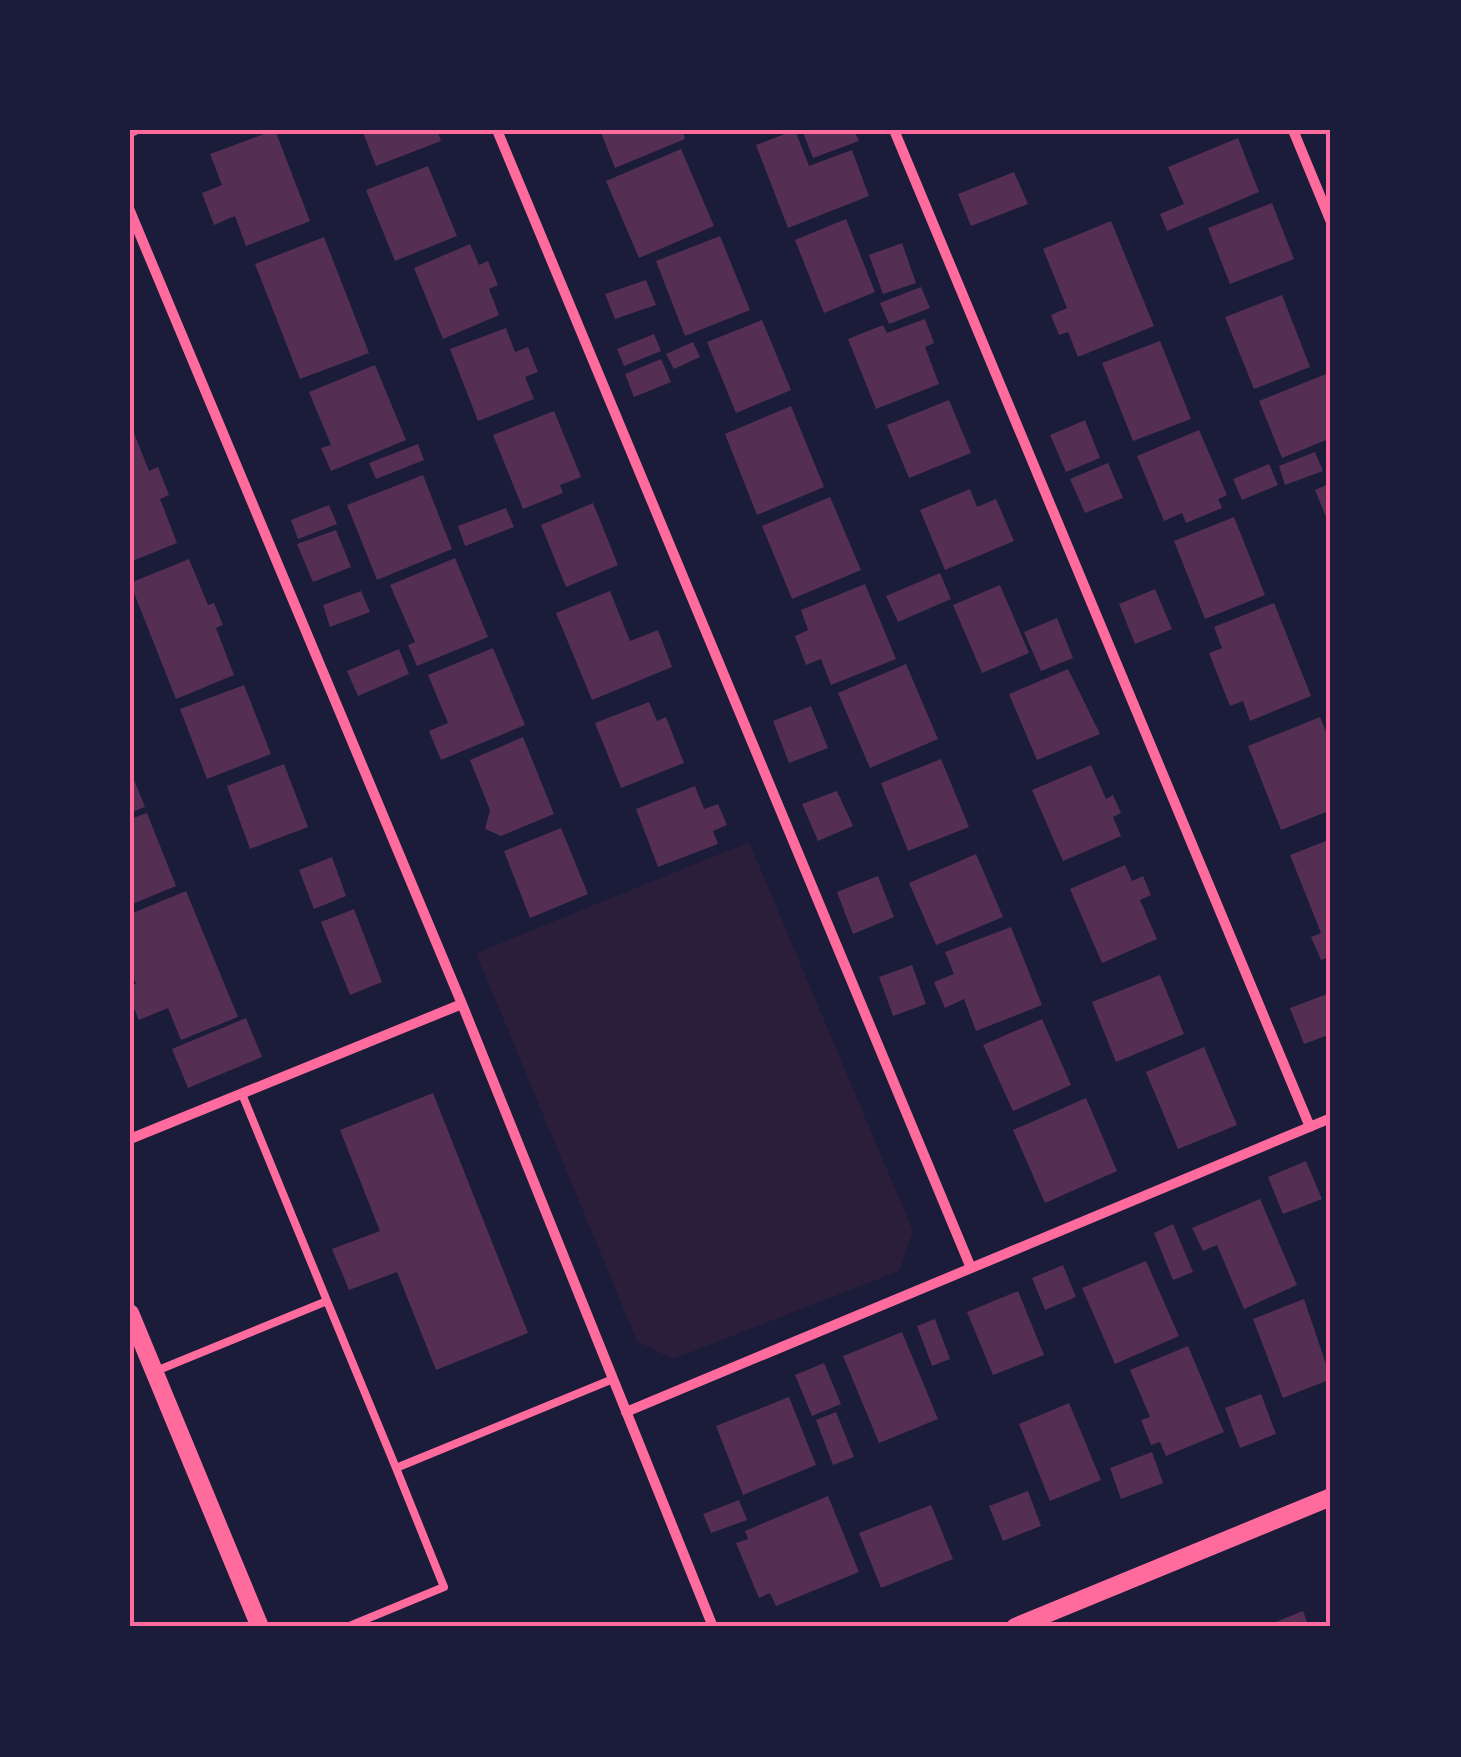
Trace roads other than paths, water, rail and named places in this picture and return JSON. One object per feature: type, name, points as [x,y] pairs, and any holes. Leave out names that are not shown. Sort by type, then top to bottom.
[{"type":"street","points":[[497,130],[971,1268]]},
{"type":"street","points":[[894,130],[1310,1127]]},
{"type":"street","points":[[1292,130],[1331,222]]},
{"type":"street","points":[[130,211],[462,1004],[713,1627]]},
{"type":"street","points":[[130,1140],[462,1004]]},
{"type":"street","points":[[626,1412],[1331,1118]]},
{"type":"street","points":[[130,1312],[260,1627]]},
{"type":"street","points":[[1016,1627],[1331,1497]]},
{"type":"lane","points":[[242,1094],[444,1587],[347,1627]]},
{"type":"lane","points":[[154,1372],[327,1301]]},
{"type":"lane","points":[[396,1468],[613,1379]]}]
